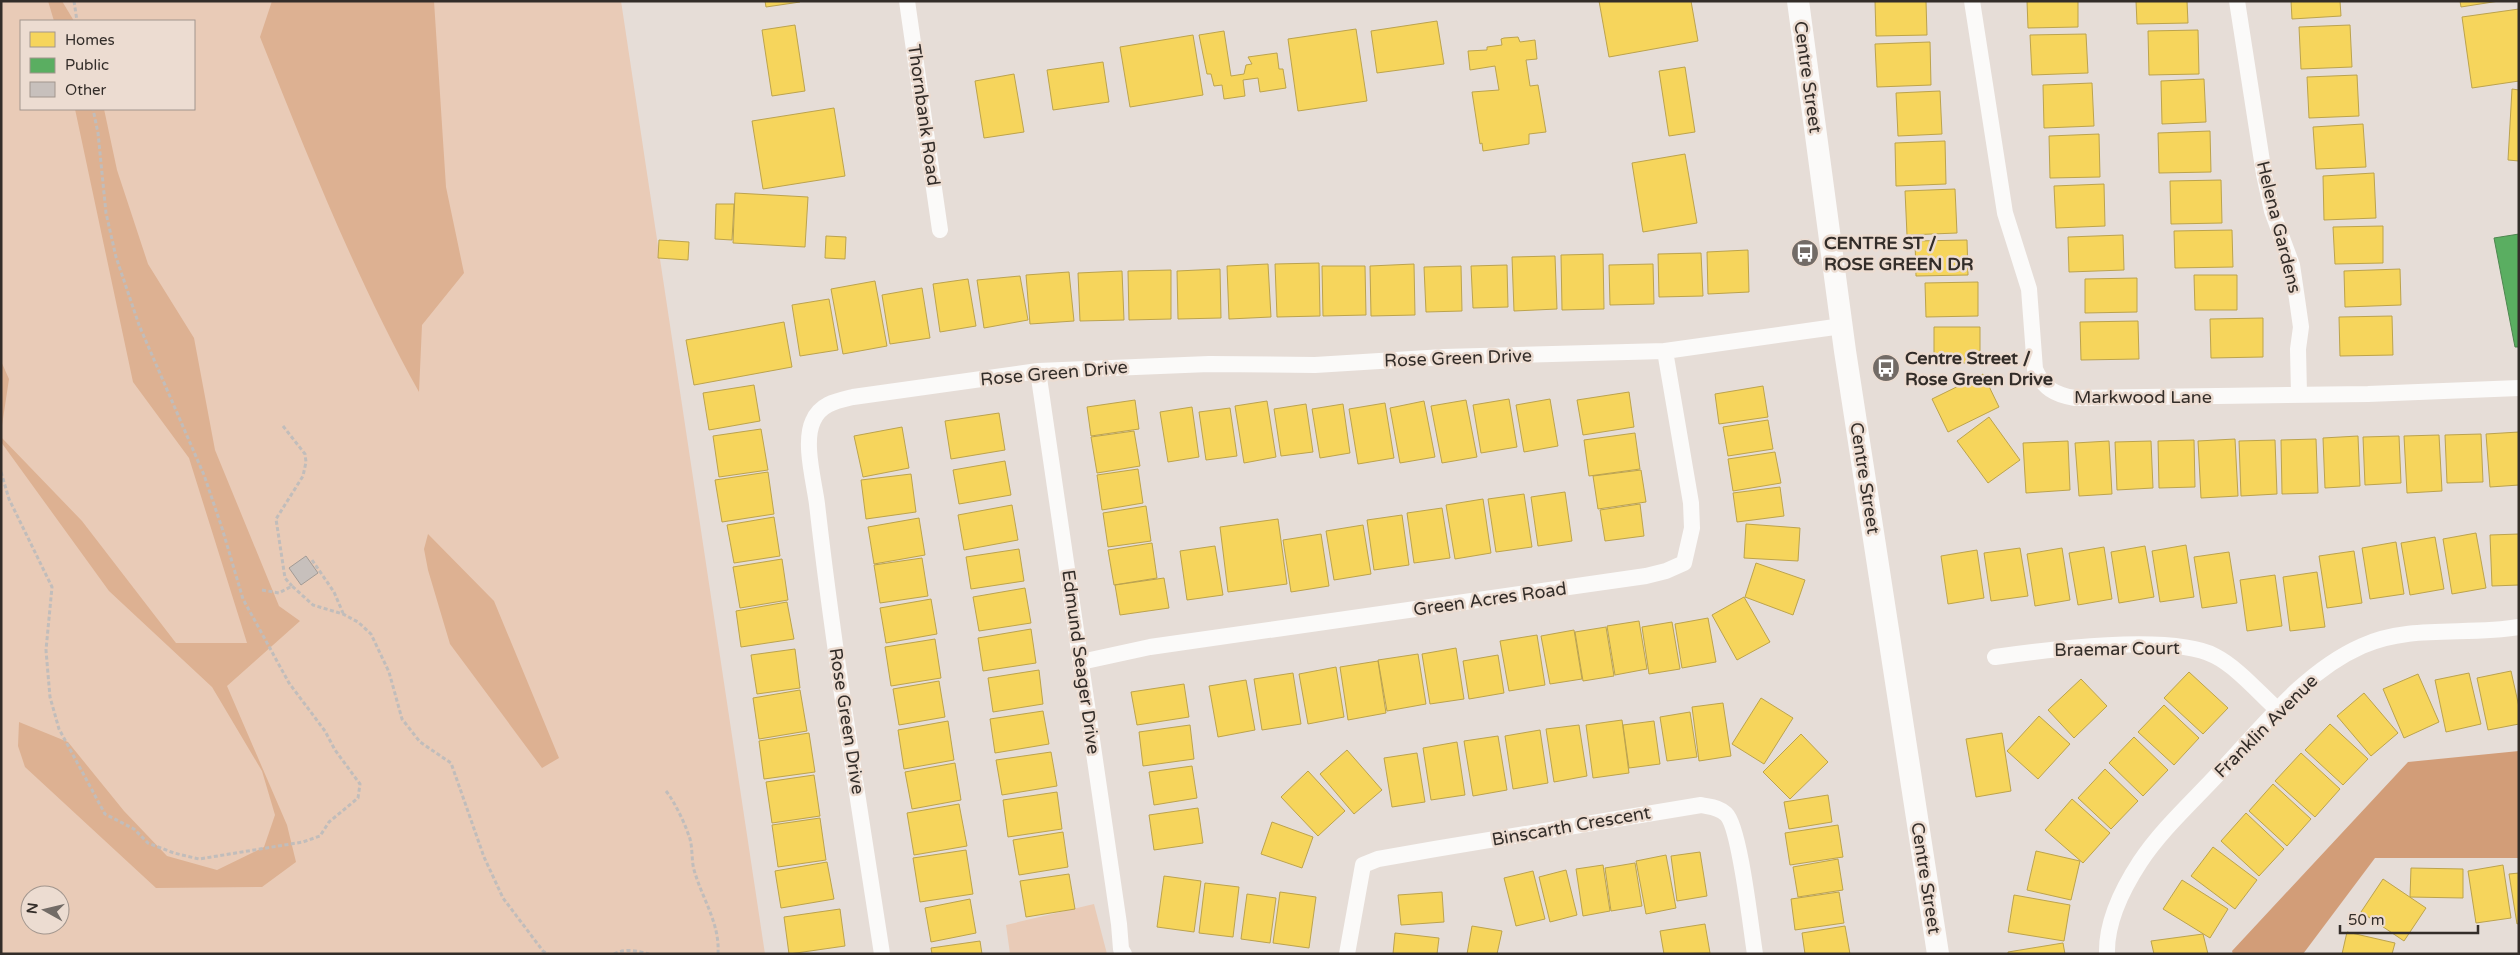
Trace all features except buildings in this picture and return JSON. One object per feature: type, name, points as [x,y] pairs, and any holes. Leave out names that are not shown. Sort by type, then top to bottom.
[{"type":"main road","name":"Centre Street","points":[[1798,1],[1842,326],[1938,954]]},
{"type":"street","name":"Thornbank Road","points":[[907,1],[940,230]]},
{"type":"street","name":"Markwood Lane","points":[[1972,1],[2004,213],[2029,290],[2035,369],[2044,386],[2061,396],[2075,398],[2368,394],[2519,388]]},
{"type":"street","name":"Helena Gardens","points":[[2237,1],[2264,174],[2272,211],[2292,264],[2301,327],[2298,349],[2299,394]]},
{"type":"street","name":"Rose Green Drive","points":[[882,954],[822,556],[810,457],[813,421],[827,404],[853,397],[1038,370],[1190,365],[1315,365],[1444,358],[1665,351],[1842,326]]},
{"type":"street","name":"Green Acres Road","points":[[1081,662],[1150,647],[1646,576],[1684,563],[1692,528],[1691,503],[1665,351]]},
{"type":"street","name":"Edmund Seager Drive","points":[[1038,370],[1119,924],[1121,949],[1124,954]]},
{"type":"street","name":"Franklin Avenue","points":[[2107,954],[2111,924],[2121,897],[2140,862],[2175,820],[2279,711],[2326,666],[2361,646],[2384,638],[2408,634],[2496,631],[2519,627]]},
{"type":"street","name":"Braemar Court","points":[[1995,657],[2040,651],[2130,645],[2161,645],[2197,649],[2216,656],[2279,711]]},
{"type":"street","name":"Binscarth Crescent","points":[[1347,954],[1363,866],[1378,859],[1701,805],[1717,808],[1727,815],[1733,830],[1743,873],[1755,954]]},
{"type":"path","points":[[74,1],[78,20]]},
{"type":"path","points":[[1,472],[9,499],[52,587],[47,658],[50,697],[59,730],[105,814],[134,829],[148,843],[174,853],[199,858],[303,842],[320,836],[329,822],[358,798],[360,784],[308,707],[289,683],[243,599],[204,475],[138,325],[116,257],[106,213],[94,110]]},
{"type":"path","points":[[282,426],[305,454],[306,462],[303,476],[276,519],[285,578],[313,605],[343,614],[358,622],[370,634],[382,654],[402,719],[420,742],[451,763],[484,857],[503,898],[516,918],[543,951],[548,954]]},
{"type":"path","points":[[312,560],[334,592],[343,614]]},
{"type":"path","points":[[262,590],[279,593],[292,586]]},
{"type":"path","points":[[666,791],[678,812],[690,840],[690,861],[712,917],[719,943],[718,954]]},
{"type":"path","points":[[614,954],[620,951],[649,954]]},
{"type":"shaded area","points":[[1,1],[621,1],[765,954],[1,954]]},
{"type":"shaded area","points":[[48,1],[62,1],[73,20],[54,20]]},
{"type":"shaded area","points":[[272,1],[434,1],[446,187],[464,273],[422,325],[419,392],[374,306],[354,262],[260,37]]},
{"type":"shaded area","points":[[75,110],[104,110],[117,170],[148,264],[194,338],[215,450],[279,606],[300,621],[227,686],[287,825],[296,862],[262,887],[156,888],[25,767],[18,746],[19,722],[68,742],[124,811],[167,856],[217,870],[264,847],[275,815],[262,771],[212,687],[109,591],[1,442],[1,437],[82,521],[176,643],[247,643],[189,458],[133,382]]},
{"type":"shaded area","points":[[1,361],[9,379],[1,432]]},
{"type":"shaded area","points":[[428,534],[494,601],[559,758],[542,768],[450,644],[428,570],[424,549]]},
{"type":"shaded area","points":[[2519,751],[2519,858],[2375,858],[2303,954],[2233,954],[2232,951],[2408,762]]},
{"type":"shaded area","points":[[1094,904],[1107,954],[1010,954],[1006,925]]},
{"type":"place","name":"CENTRE ST / ROSE GREEN DR","points":[[1805,253]]},
{"type":"place","name":"Centre Street / Rose Green Drive","points":[[1886,368]]}]
